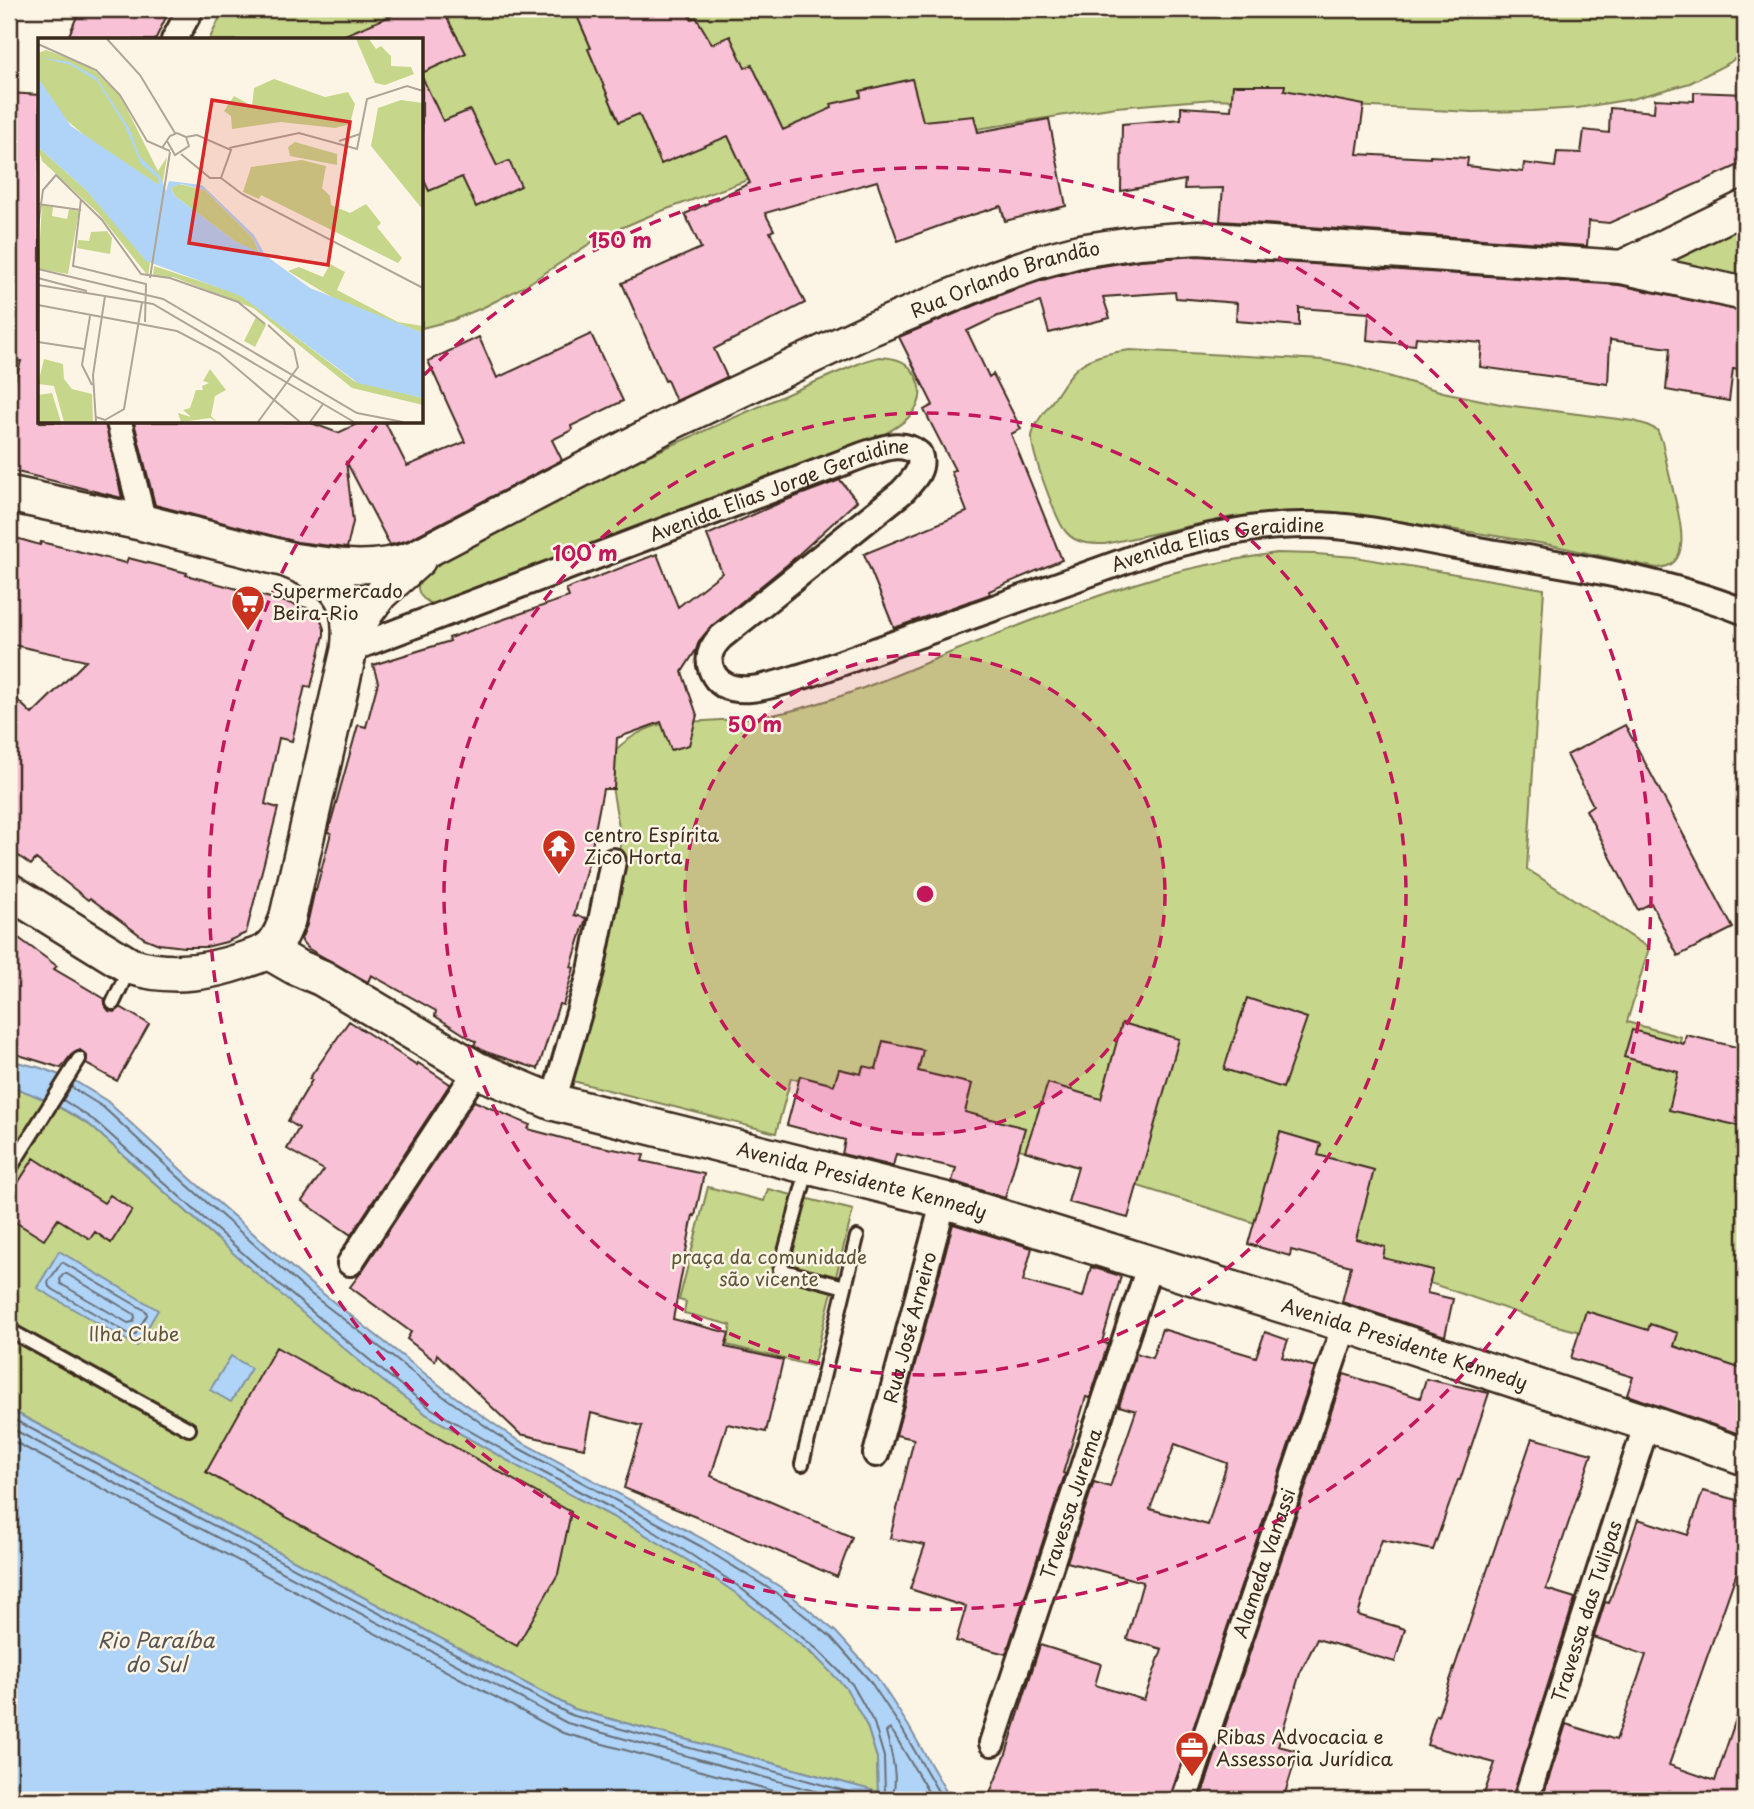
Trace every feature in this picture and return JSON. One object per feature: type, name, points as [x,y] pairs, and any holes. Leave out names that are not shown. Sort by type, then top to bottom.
[{"type":"main road","points":[[9,494],[144,523],[286,559],[321,576],[340,592],[348,607],[349,645],[287,920],[279,940],[268,951],[219,968],[182,973],[149,972],[130,966],[9,891]]},
{"type":"main road","name":"Avenida Presidente Kennedy","points":[[268,951],[322,978],[477,1070],[552,1101],[944,1200],[1345,1324],[1745,1457]]},
{"type":"street","points":[[175,38],[191,9]]},
{"type":"street","name":"Rua Orlando Brandão","points":[[1622,267],[1745,207]]},
{"type":"street","name":"Rua Orlando Brandão","points":[[442,542],[674,422],[869,331],[998,276],[1080,251],[1139,242],[1198,239],[1622,267],[1745,294]]},
{"type":"street","points":[[119,424],[144,523]]},
{"type":"street","name":"Avenida Elias Jorge Geraidine","points":[[349,645],[883,448],[909,448],[919,454],[920,470],[902,492],[721,636],[709,654],[711,669]]},
{"type":"street","name":"Avenida Elias Geraidine","points":[[711,669],[719,682],[729,688],[742,690],[765,687],[813,673],[1158,550],[1208,537],[1269,526],[1352,527],[1505,554],[1664,585],[1745,612]]},
{"type":"street","points":[[286,559],[350,567],[385,566],[415,557],[442,542]]},
{"type":"street","points":[[349,645],[368,611],[382,594],[397,578],[442,542]]},
{"type":"street","points":[[552,1101],[591,971],[613,861]]},
{"type":"street","points":[[350,1263],[477,1070]]},
{"type":"street","name":"Rua José Arneiro","points":[[876,1454],[944,1200]]},
{"type":"street","name":"Travessa Jurema","points":[[992,1743],[1150,1264]]},
{"type":"street","name":"Alameda Vanassi","points":[[1184,1800],[1345,1324]]},
{"type":"street","name":"Travessa das Tulipas","points":[[1526,1800],[1647,1423]]},
{"type":"lane","points":[[113,1003],[130,966]]},
{"type":"lane","points":[[9,1170],[79,1059]]},
{"type":"lane","points":[[808,1166],[780,1270],[845,1287]]},
{"type":"lane","points":[[802,1464],[857,1237]]},
{"type":"lane","points":[[9,1330],[189,1429]]},
{"type":"green space","points":[[224,9],[1745,9],[1745,51],[1729,63],[1690,83],[1632,99],[1578,108],[1473,112],[1214,99],[1116,107],[895,142],[792,164],[656,213],[600,237],[525,286],[453,320],[424,327],[424,38],[210,38]]},
{"type":"green space","points":[[1745,207],[1745,294],[1622,267]]},
{"type":"green space","points":[[1130,350],[1323,360],[1350,365],[1443,392],[1505,405],[1634,421],[1647,425],[1657,430],[1662,441],[1680,525],[1681,549],[1677,559],[1669,565],[1657,568],[1490,535],[1363,516],[1310,512],[1232,517],[1105,544],[1079,541],[1066,532],[1051,501],[1035,456],[1033,432],[1065,382],[1081,365],[1101,356]]},
{"type":"green space","points":[[879,357],[896,359],[909,366],[916,376],[920,390],[919,403],[912,414],[890,431],[852,449],[435,605],[420,595],[418,585],[422,567],[557,496],[801,388]]},
{"type":"green space","points":[[1277,553],[1355,557],[1544,589],[1527,869],[1649,948],[1627,1022],[1681,1037],[1674,1069],[1745,1085],[1745,1373],[1553,1325],[1231,1215],[791,1078],[776,1133],[565,1079],[619,866],[619,831],[611,765],[612,757],[628,739],[666,723],[766,716],[839,697],[1056,611],[1132,585],[1201,566]]},
{"type":"green space","name":"Ilha Clube","points":[[9,1086],[38,1095],[91,1126],[215,1237],[426,1414],[636,1529],[734,1591],[775,1623],[832,1671],[858,1707],[877,1758],[878,1792],[574,1709],[9,1409]]},
{"type":"green space","name":"praça da comunidade são vicente","points":[[708,1187],[764,1201],[768,1189],[853,1210],[813,1366],[727,1345],[731,1325],[684,1313],[686,1302],[679,1300]]},
{"type":"water","name":"Rio Paraíba do Sul","points":[[9,1060],[73,1080],[107,1101],[312,1285],[447,1391],[514,1438],[705,1540],[782,1588],[836,1632],[876,1676],[951,1800],[9,1800],[9,1409],[574,1709],[878,1792],[877,1758],[867,1726],[846,1688],[814,1655],[734,1592],[687,1560],[636,1529],[426,1414],[379,1378],[251,1269],[91,1126],[51,1103],[9,1086]]},
{"type":"water","points":[[59,1251],[158,1310],[137,1346],[37,1288]]},
{"type":"water","points":[[231,1356],[251,1368],[231,1402],[210,1390]]},
{"type":"building","points":[[80,9],[170,9],[156,38],[68,38]]},
{"type":"building","points":[[407,9],[442,9],[466,53],[424,72],[424,38],[338,38]]},
{"type":"building","points":[[574,9],[686,9],[691,19],[696,17],[712,44],[730,36],[745,68],[752,65],[783,130],[832,108],[831,104],[861,97],[860,91],[912,79],[923,121],[974,116],[978,132],[1049,119],[1066,206],[1005,221],[1001,206],[898,241],[877,181],[765,213],[774,230],[770,232],[805,303],[714,349],[727,377],[676,401],[622,283],[701,248],[685,214],[750,183],[728,136],[661,164],[639,114],[619,122]]},
{"type":"building","points":[[424,81],[443,121],[470,110],[497,166],[509,161],[521,186],[476,207],[462,177],[429,191],[424,180]]},
{"type":"building","points":[[1233,85],[1285,85],[1284,90],[1364,105],[1357,154],[1468,158],[1467,166],[1523,172],[1524,163],[1555,167],[1557,152],[1581,153],[1584,130],[1609,133],[1610,108],[1654,112],[1655,99],[1694,101],[1694,92],[1745,94],[1745,127],[1739,165],[1609,223],[1589,221],[1587,246],[1220,221],[1223,188],[1184,189],[1185,180],[1121,191],[1122,124],[1181,119],[1181,107],[1231,110]]},
{"type":"building","points":[[9,93],[38,95],[38,424],[105,424],[122,498],[9,470],[9,401],[21,361],[9,362]]},
{"type":"building","points":[[1198,256],[1619,285],[1745,312],[1745,371],[1733,369],[1729,401],[1666,390],[1670,348],[1610,340],[1608,384],[1480,367],[1482,343],[1416,337],[1415,345],[1367,340],[1369,313],[1299,308],[1299,326],[1236,321],[1237,303],[1176,298],[1175,292],[1103,297],[1110,318],[1049,333],[1040,302],[998,316],[967,331],[989,377],[993,374],[1021,429],[1011,434],[1062,560],[989,591],[990,594],[894,628],[864,554],[967,512],[951,471],[955,470],[924,410],[933,405],[899,337],[1005,293],[1083,269],[1141,260]]},
{"type":"building","points":[[591,334],[623,401],[571,426],[572,430],[552,440],[562,460],[408,540],[390,545],[346,461],[353,522],[347,548],[297,542],[155,505],[135,424],[314,424],[338,433],[357,424],[386,424],[407,466],[465,442],[428,361],[479,337],[497,378]]},
{"type":"building","points":[[840,480],[857,501],[788,564],[712,626],[699,641],[682,672],[697,715],[689,745],[671,750],[661,722],[617,738],[614,789],[603,789],[590,856],[574,915],[586,918],[563,1005],[559,1004],[538,1069],[486,1052],[474,1045],[476,1042],[435,1016],[436,1011],[371,975],[368,982],[303,943],[301,939],[307,925],[331,833],[328,832],[358,725],[366,727],[378,682],[373,665],[450,641],[449,638],[569,597],[566,589],[657,554],[678,607],[722,573],[707,535]]},
{"type":"building","points":[[9,536],[126,563],[128,558],[187,573],[186,575],[311,609],[320,617],[324,635],[311,687],[305,686],[292,741],[279,738],[265,804],[278,808],[246,933],[206,947],[159,944],[144,938],[90,898],[88,900],[36,859],[31,865],[9,849],[9,692],[32,714],[86,661],[9,644]]},
{"type":"building","points":[[1625,725],[1733,928],[1678,956],[1651,903],[1638,910],[1586,810],[1593,805],[1567,755]]},
{"type":"building","points":[[9,931],[57,966],[54,969],[105,999],[104,1004],[109,1011],[114,1012],[120,1007],[149,1024],[117,1081],[86,1064],[87,1056],[80,1050],[71,1055],[61,1068],[9,1052]]},
{"type":"building","points":[[1247,998],[1307,1018],[1283,1088],[1224,1069]]},
{"type":"building","points":[[349,1021],[450,1084],[351,1235],[302,1201],[324,1170],[287,1149],[299,1128],[288,1121],[312,1080],[309,1079]]},
{"type":"building","points":[[1122,1023],[1179,1039],[1128,1218],[1068,1202],[1078,1167],[1025,1151],[1048,1083],[1101,1099]]},
{"type":"building","points":[[1632,1030],[1684,1044],[1686,1035],[1745,1049],[1745,1127],[1669,1110],[1678,1072],[1624,1057]]},
{"type":"building","points":[[883,1041],[923,1050],[918,1071],[972,1084],[965,1112],[1025,1128],[1005,1198],[952,1181],[956,1168],[896,1154],[893,1166],[842,1154],[845,1140],[787,1125],[800,1076],[834,1085],[839,1069],[861,1074],[863,1066],[876,1069]]},
{"type":"building","points":[[474,1101],[530,1125],[528,1129],[644,1155],[642,1161],[704,1174],[695,1216],[693,1215],[673,1319],[729,1333],[725,1347],[783,1360],[766,1432],[727,1424],[711,1476],[852,1537],[837,1577],[624,1488],[642,1426],[591,1413],[584,1448],[520,1434],[437,1354],[435,1361],[407,1339],[411,1332],[350,1287]]},
{"type":"building","points":[[1280,1132],[1321,1144],[1318,1155],[1374,1170],[1356,1239],[1385,1247],[1383,1258],[1433,1270],[1427,1293],[1453,1299],[1445,1336],[1342,1302],[1351,1266],[1291,1250],[1290,1256],[1248,1244]]},
{"type":"building","points":[[34,1158],[104,1203],[110,1195],[132,1210],[111,1243],[95,1232],[90,1239],[58,1219],[44,1240],[9,1218],[9,1197]]},
{"type":"building","points":[[953,1224],[1032,1248],[1023,1281],[1083,1297],[1091,1267],[1121,1276],[1102,1342],[1108,1344],[1090,1398],[1086,1397],[1063,1473],[1065,1474],[1006,1654],[956,1641],[966,1607],[910,1589],[925,1545],[890,1538],[914,1439],[896,1435]]},
{"type":"building","points":[[1586,1311],[1648,1330],[1650,1324],[1678,1333],[1674,1346],[1745,1370],[1745,1436],[1627,1395],[1633,1377],[1571,1358]]},
{"type":"building","points":[[1162,1329],[1256,1357],[1265,1332],[1288,1340],[1282,1357],[1315,1367],[1169,1800],[987,1800],[1006,1754],[1040,1645],[1101,1664],[1095,1685],[1144,1700],[1162,1649],[1127,1639],[1143,1582],[1067,1562],[1094,1482],[1110,1487],[1136,1411],[1119,1406],[1136,1353],[1152,1358]],"holes":[[[1175,1444],[1227,1463],[1208,1525],[1150,1509]]]},
{"type":"building","points":[[276,1347],[571,1512],[558,1574],[517,1646],[206,1472]]},
{"type":"building","points":[[1344,1374],[1420,1398],[1426,1379],[1489,1393],[1433,1550],[1382,1540],[1374,1562],[1358,1615],[1405,1629],[1395,1662],[1317,1639],[1300,1673],[1278,1746],[1298,1751],[1283,1800],[1200,1800]]},
{"type":"building","points":[[1532,1438],[1592,1454],[1546,1589],[1575,1598],[1512,1800],[1500,1800],[1484,1794],[1495,1763],[1427,1745]]},
{"type":"building","points":[[1703,1491],[1745,1502],[1745,1549],[1669,1765],[1715,1781],[1741,1704],[1745,1705],[1745,1800],[1542,1800],[1566,1724],[1616,1740],[1646,1655],[1594,1637],[1605,1602],[1609,1603],[1638,1519],[1688,1535]]},
{"type":"place","name":"Supermercado Beira-Rio","points":[[248,632]]},
{"type":"place","name":"centro Espírita Zico Horta","points":[[559,876]]},
{"type":"place","name":"Ribas Advocacia e Assessoria Jurídica","points":[[1192,1778]]}]
